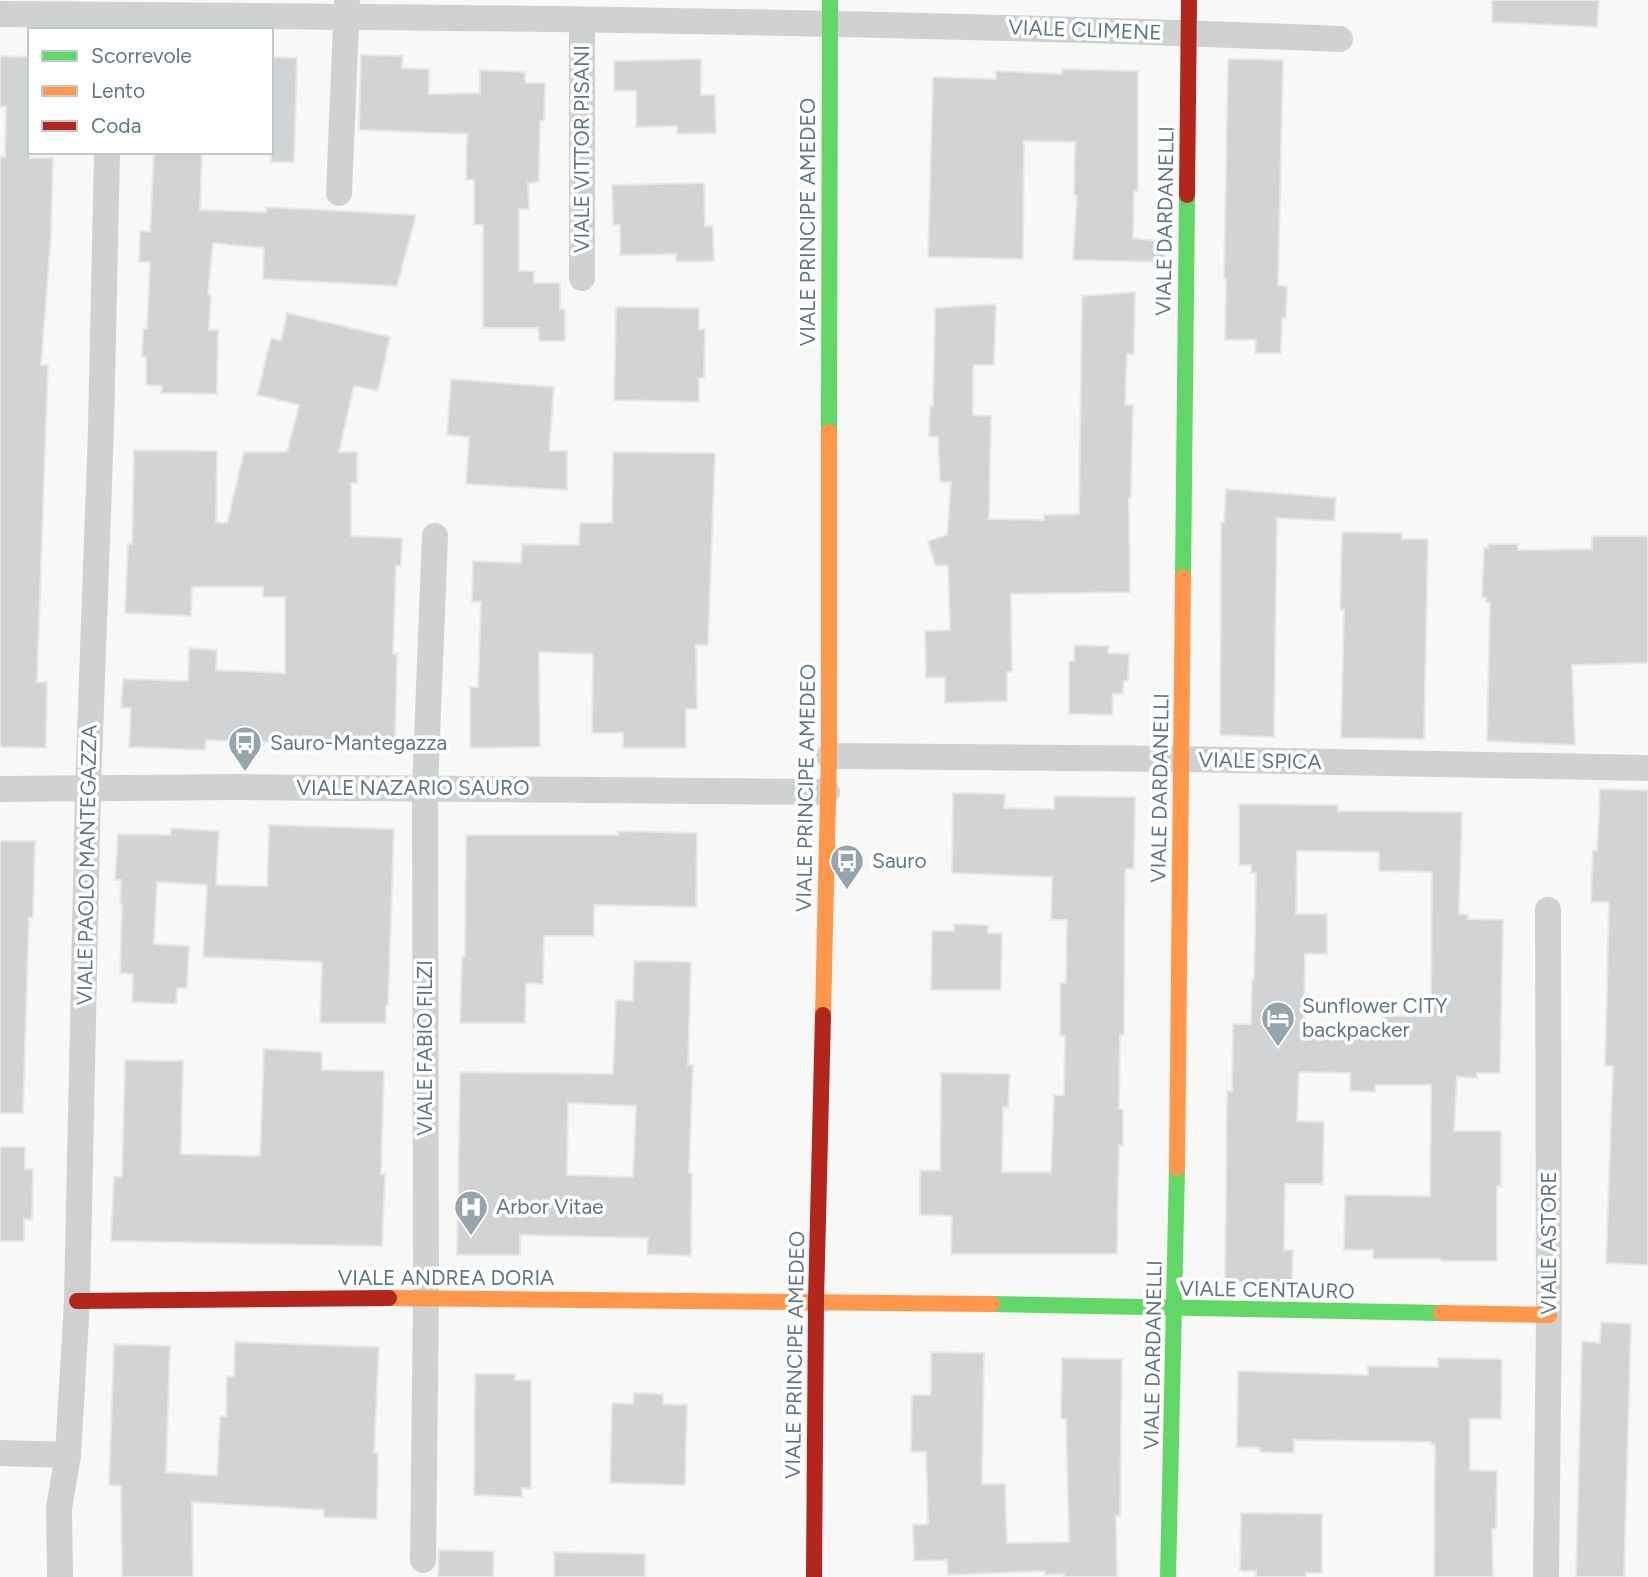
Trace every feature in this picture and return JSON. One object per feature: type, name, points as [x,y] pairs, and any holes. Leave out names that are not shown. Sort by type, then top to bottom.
[{"type":"street","name":"VIALE DARDANELLI","points":[[1168,1577],[1175,1309],[1189,0]]},
{"type":"street","name":"VIALE VITTOR PISANI","points":[[0,14],[110,15],[347,8],[582,20],[830,12]]},
{"type":"street","points":[[339,193],[347,8]]},
{"type":"street","name":"VIALE CLIMENE","points":[[830,12],[1340,39]]},
{"type":"street","name":"VIALE PRINCIPE AMEDEO","points":[[814,1577],[816,1301],[829,756],[830,12]]},
{"type":"street","name":"VIALE VITTOR PISANI","points":[[582,20],[582,278]]},
{"type":"street","name":"VIALE PAOLO MANTEGAZZA","points":[[60,1577],[59,1508],[68,1455],[77,1301],[88,789],[101,442],[107,154]]},
{"type":"street","name":"VIALE FABIO FILZI","points":[[423,1560],[426,1298],[425,788],[435,536]]},
{"type":"street","name":"VIALE SPICA","points":[[829,756],[1181,759],[1648,768]]},
{"type":"street","name":"VIALE NAZARIO SAURO","points":[[0,789],[239,787],[827,792]]},
{"type":"street","name":"VIALE ASTORE","points":[[1546,1577],[1549,1315],[1548,910]]},
{"type":"street","name":"VIALE ANDREA DORIA","points":[[77,1301],[426,1298],[816,1301]]},
{"type":"street","name":"VIALE CENTAURO","points":[[816,1301],[1549,1315]]},
{"type":"street","points":[[0,1452],[68,1455]]},
{"type":"building","points":[[1492,0],[1599,0],[1597,27],[1492,22]]},
{"type":"building","points":[[361,55],[403,56],[402,68],[429,69],[429,94],[480,93],[480,70],[525,72],[525,83],[545,83],[544,121],[540,121],[539,182],[528,183],[529,209],[519,209],[519,271],[534,271],[534,283],[560,283],[560,309],[565,309],[565,341],[539,341],[538,328],[483,328],[483,225],[474,225],[474,180],[466,180],[467,134],[359,130]]},
{"type":"building","points":[[0,56],[28,57],[28,154],[30,158],[53,158],[51,236],[41,365],[48,365],[37,682],[47,682],[46,748],[0,747],[0,157],[5,157],[6,107],[0,107]]},
{"type":"building","points":[[273,57],[297,58],[294,162],[271,162]]},
{"type":"building","points":[[701,59],[701,95],[715,95],[716,133],[677,134],[677,126],[636,127],[636,91],[614,91],[614,61]]},
{"type":"building","points":[[1228,59],[1283,60],[1278,286],[1287,286],[1286,318],[1282,318],[1281,353],[1255,353],[1256,340],[1225,340]]},
{"type":"building","points":[[1062,69],[1138,71],[1138,191],[1134,191],[1133,238],[1165,242],[1165,262],[1073,260],[1077,196],[1074,195],[1075,142],[1024,141],[1023,259],[928,257],[933,77],[996,79],[996,71],[1062,74]]},
{"type":"building","points":[[154,154],[202,154],[200,210],[266,212],[266,207],[416,215],[397,286],[263,279],[264,248],[213,243],[208,294],[211,295],[209,330],[218,330],[217,394],[161,393],[162,386],[146,385],[146,357],[142,357],[143,329],[147,329],[150,262],[139,262],[140,231],[150,232]]},
{"type":"building","points":[[704,183],[705,226],[713,226],[714,261],[676,262],[676,254],[620,255],[620,225],[613,225],[612,185]]},
{"type":"building","points":[[1135,292],[1134,354],[1127,354],[1125,405],[1133,405],[1129,498],[1130,592],[1011,594],[1012,672],[1007,672],[1007,701],[945,703],[945,677],[926,678],[925,631],[950,630],[948,566],[935,565],[928,541],[947,535],[951,482],[940,482],[938,437],[929,436],[930,406],[933,406],[935,308],[996,304],[994,365],[973,365],[973,415],[991,416],[989,519],[1044,520],[1044,515],[1079,514],[1082,296]]},
{"type":"building","points":[[616,307],[699,308],[699,329],[705,329],[704,378],[699,378],[699,402],[614,400]]},
{"type":"building","points":[[287,313],[390,337],[378,391],[354,386],[339,452],[357,452],[357,483],[351,483],[351,536],[402,538],[401,566],[396,566],[393,654],[397,654],[395,751],[336,749],[336,745],[206,740],[205,750],[129,747],[131,708],[121,708],[123,679],[188,681],[189,648],[217,650],[216,670],[285,673],[285,597],[263,597],[263,587],[192,587],[191,616],[125,613],[128,544],[132,544],[134,450],[217,451],[216,522],[227,523],[244,452],[287,452],[299,405],[257,395],[271,338],[281,341]]},
{"type":"building","points":[[451,379],[554,387],[549,451],[567,451],[567,490],[466,484],[469,437],[447,435]]},
{"type":"building","points":[[613,452],[715,453],[708,645],[696,645],[697,709],[686,709],[686,748],[623,748],[623,733],[592,733],[593,654],[539,652],[540,747],[470,748],[470,687],[478,687],[481,602],[472,602],[473,561],[521,563],[522,544],[579,545],[580,523],[612,523]]},
{"type":"building","points":[[1226,489],[1336,498],[1334,521],[1277,518],[1274,737],[1220,735],[1221,522],[1224,522]]},
{"type":"building","points":[[1342,532],[1402,533],[1402,539],[1428,539],[1424,739],[1341,738],[1344,610],[1340,610]]},
{"type":"building","points":[[1592,536],[1648,536],[1648,663],[1572,665],[1575,745],[1487,741],[1490,602],[1486,602],[1486,597],[1482,597],[1484,548],[1488,548],[1488,544],[1518,544],[1518,550],[1592,549]]},
{"type":"building","points":[[1074,645],[1109,646],[1108,653],[1129,654],[1128,681],[1124,681],[1123,694],[1113,694],[1112,715],[1069,714],[1069,661],[1074,661]]},
{"type":"building","points":[[1600,789],[1648,790],[1648,1265],[1606,1263],[1613,1066],[1605,1066],[1609,902],[1591,902],[1593,850],[1597,851]]},
{"type":"building","points":[[953,793],[1005,794],[1004,808],[1054,809],[1054,796],[1135,797],[1134,869],[1125,869],[1124,1035],[1120,1035],[1119,1109],[1123,1109],[1123,1146],[1119,1145],[1117,1254],[951,1254],[952,1216],[920,1215],[920,1170],[940,1171],[941,1073],[1010,1074],[1008,1108],[1003,1107],[1002,1172],[1051,1172],[1054,1095],[1064,1095],[1065,1036],[1060,1036],[1060,983],[1066,983],[1067,920],[1051,920],[1052,877],[952,873]]},
{"type":"building","points":[[1239,804],[1338,805],[1338,811],[1462,812],[1459,914],[1468,915],[1468,919],[1503,920],[1500,1073],[1477,1073],[1477,1078],[1457,1077],[1454,1131],[1501,1131],[1501,1186],[1497,1186],[1497,1261],[1373,1259],[1373,1250],[1344,1250],[1345,1195],[1430,1196],[1431,1085],[1376,1085],[1375,1092],[1350,1091],[1350,1073],[1299,1072],[1297,1121],[1324,1122],[1323,1184],[1285,1184],[1284,1250],[1293,1250],[1292,1283],[1225,1282],[1227,1091],[1232,1091],[1233,1024],[1251,1024],[1254,979],[1256,873],[1251,873],[1251,865],[1239,865]],"holes":[[[1297,851],[1379,852],[1379,871],[1432,872],[1431,1016],[1383,1016],[1382,1038],[1324,1038],[1324,1025],[1304,1025],[1305,954],[1327,954],[1327,914],[1296,914]]]},
{"type":"building","points":[[269,825],[394,829],[386,1023],[320,1023],[322,962],[203,957],[207,885],[157,882],[154,944],[189,946],[187,988],[177,988],[176,1004],[132,1002],[133,974],[120,973],[121,880],[115,880],[118,834],[171,835],[171,828],[219,831],[216,885],[267,886]]},
{"type":"building","points":[[618,831],[697,833],[696,907],[594,905],[594,936],[544,936],[543,984],[526,983],[525,1023],[460,1023],[462,956],[465,956],[466,835],[618,835]]},
{"type":"building","points":[[0,841],[35,841],[33,918],[29,917],[23,1113],[0,1113]]},
{"type":"building","points":[[954,924],[988,925],[988,933],[1002,933],[1001,990],[931,990],[932,931],[954,931]]},
{"type":"building","points":[[634,961],[691,962],[688,1065],[693,1065],[689,1172],[692,1173],[691,1256],[647,1254],[648,1238],[520,1235],[520,1255],[457,1255],[460,1072],[613,1074],[616,1000],[633,1001]],"holes":[[[568,1103],[636,1106],[633,1177],[567,1175]]]},
{"type":"building","points":[[264,1049],[322,1052],[322,1070],[384,1071],[381,1174],[385,1174],[382,1246],[111,1241],[114,1177],[122,1177],[125,1060],[183,1061],[181,1154],[260,1156]]},
{"type":"building","points":[[0,1147],[25,1147],[25,1169],[33,1169],[32,1220],[24,1219],[24,1241],[0,1241]]},
{"type":"building","points":[[1601,1322],[1631,1324],[1624,1577],[1576,1577],[1582,1341],[1600,1343]]},
{"type":"building","points":[[235,1342],[379,1347],[374,1453],[378,1453],[377,1519],[324,1517],[324,1510],[192,1502],[193,1577],[122,1577],[121,1486],[109,1485],[114,1344],[170,1346],[166,1472],[217,1476],[220,1416],[226,1416],[227,1376],[234,1377]]},
{"type":"building","points":[[931,1352],[984,1353],[982,1484],[1005,1484],[1007,1543],[1069,1542],[1066,1419],[1061,1419],[1062,1358],[1122,1359],[1120,1516],[1116,1516],[1117,1577],[1064,1577],[1064,1574],[1045,1575],[1045,1571],[948,1575],[947,1560],[914,1561],[913,1525],[928,1524],[926,1452],[911,1452],[912,1395],[931,1395]]},
{"type":"building","points":[[1438,1358],[1502,1359],[1501,1419],[1470,1419],[1470,1470],[1497,1471],[1496,1529],[1492,1529],[1493,1577],[1434,1577],[1435,1444],[1294,1440],[1294,1453],[1260,1452],[1260,1448],[1237,1447],[1238,1371],[1368,1375],[1368,1366],[1438,1367]]},
{"type":"building","points":[[475,1374],[515,1374],[515,1380],[531,1380],[531,1488],[522,1488],[522,1497],[474,1495]]},
{"type":"building","points":[[634,1393],[663,1394],[663,1404],[687,1405],[685,1485],[610,1483],[612,1403],[633,1404]]},
{"type":"building","points":[[1241,1513],[1322,1514],[1322,1573],[1306,1573],[1306,1577],[1256,1577],[1256,1571],[1240,1571]]},
{"type":"building","points":[[439,1550],[494,1551],[493,1577],[438,1577]]},
{"type":"building","points":[[554,1552],[645,1554],[645,1577],[554,1577]]},
{"type":"traffic: fast","points":[[829,432],[830,0]]},
{"type":"traffic: fast","points":[[1183,577],[1187,195]]},
{"type":"traffic: fast","points":[[1168,1577],[1177,1168]]},
{"type":"traffic: fast","points":[[992,1304],[1441,1313]]},
{"type":"traffic: slow","points":[[823,1015],[829,756],[829,432]]},
{"type":"traffic: slow","points":[[1177,1168],[1183,577]]},
{"type":"traffic: slow","points":[[389,1298],[992,1304]]},
{"type":"traffic: slow","points":[[1441,1313],[1549,1315]]},
{"type":"traffic: jam","points":[[1187,195],[1189,0]]},
{"type":"traffic: jam","points":[[814,1577],[816,1301],[823,1015]]},
{"type":"traffic: jam","points":[[77,1301],[389,1298]]},
{"type":"place","name":"Sauro-Mantegazza","points":[[245,773]]},
{"type":"place","name":"Sauro","points":[[847,891]]},
{"type":"place","name":"Sunflower CITY backpacker","points":[[1278,1048]]},
{"type":"place","name":"Arbor Vitae","points":[[471,1237]]}]
